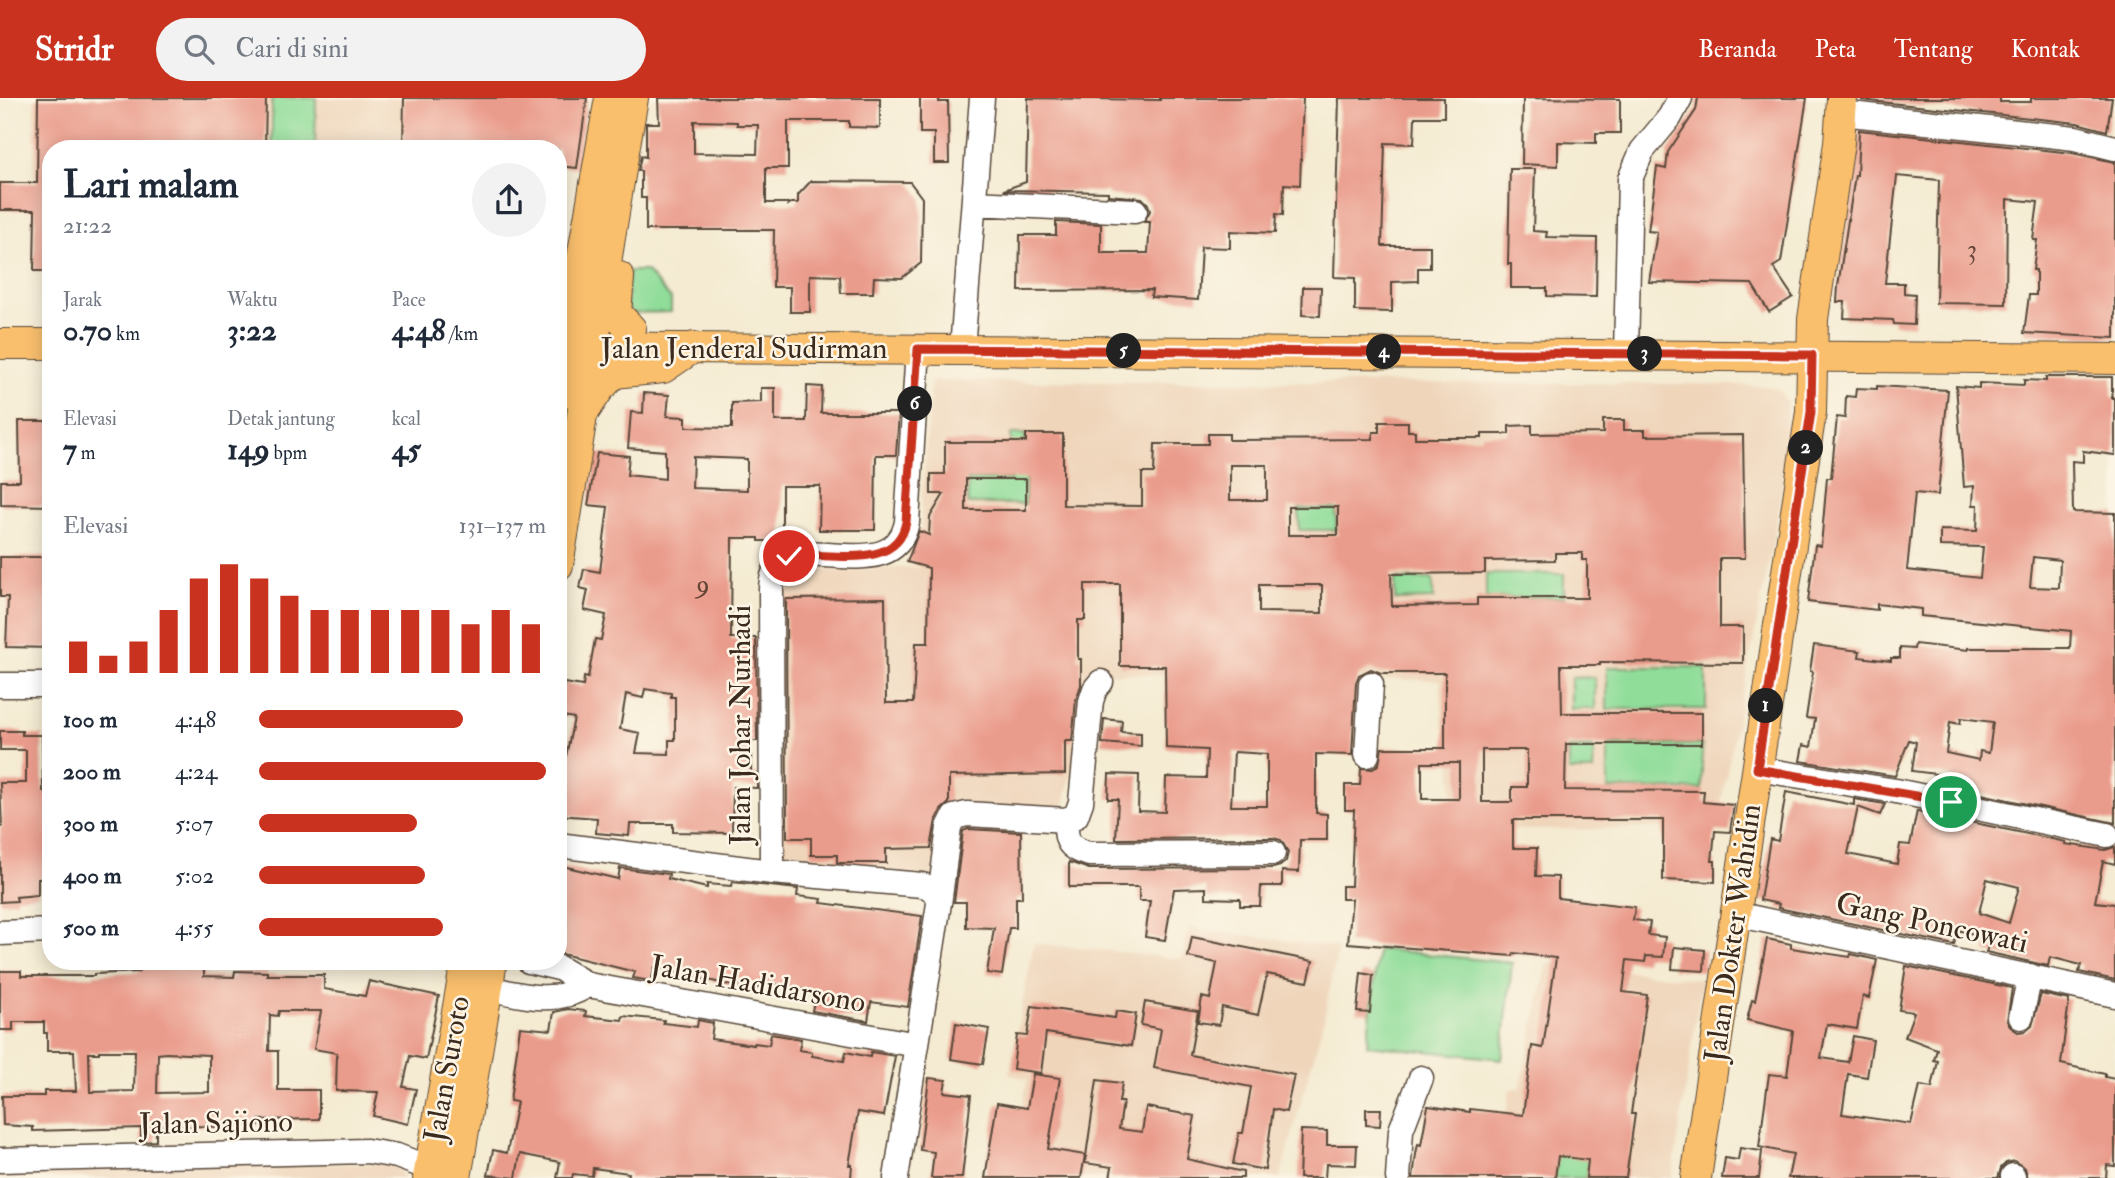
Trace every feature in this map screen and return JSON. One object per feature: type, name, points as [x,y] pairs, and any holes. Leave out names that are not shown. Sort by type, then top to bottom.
[{"type":"main road","points":[[567,510],[583,413],[573,347],[577,288],[610,98]]},
{"type":"main road","points":[[567,367],[606,256],[633,98]]},
{"type":"main road","name":"Jalan Dokter Wahidin","points":[[1696,1178],[1811,412],[1813,319],[1842,105]]},
{"type":"main road","points":[[606,256],[618,276],[616,313],[631,329]]},
{"type":"main road","points":[[567,300],[577,288]]},
{"type":"main road","points":[[0,344],[42,344]]},
{"type":"main road","name":"Jalan Jenderal Sudirman","points":[[573,347],[2115,359]]},
{"type":"main road","points":[[583,413],[614,373],[663,368],[694,347]]},
{"type":"main road","name":"Jalan Suroto","points":[[442,1175],[477,973]]},
{"type":"street","points":[[962,349],[982,98]]},
{"type":"street","points":[[1626,354],[1630,179],[1642,150],[1670,117],[1680,98]]},
{"type":"street","points":[[1842,105],[2075,138],[2115,148]]},
{"type":"street","points":[[974,203],[1135,211]]},
{"type":"street","name":"Jalan Johar Nurhadi","points":[[772,872],[771,589],[774,572],[776,566],[789,556],[866,556],[887,549],[902,536],[906,522],[918,349]]},
{"type":"street","points":[[896,1178],[917,1045],[931,891],[949,827],[954,817],[967,814],[1066,820],[1076,816],[1081,802],[1091,701],[1101,682]]},
{"type":"street","points":[[1367,755],[1371,684]]},
{"type":"street","points":[[0,685],[42,685]]},
{"type":"street","points":[[1757,769],[1896,791],[2107,835]]},
{"type":"street","points":[[1066,820],[1065,836],[1068,842],[1074,849],[1089,854],[1273,853]]},
{"type":"street","points":[[567,846],[931,891]]},
{"type":"street","name":"Gang Poncowati","points":[[1735,914],[2115,995]]},
{"type":"street","points":[[0,933],[42,931]]},
{"type":"street","name":"Jalan Hadidarsono","points":[[562,970],[588,985],[917,1045]]},
{"type":"street","points":[[477,973],[552,998],[571,995],[588,985]]},
{"type":"street","points":[[2021,1017],[2030,976]]},
{"type":"street","points":[[1398,1178],[1401,1130],[1421,1078]]},
{"type":"street","name":"Jalan Sajiono","points":[[0,1160],[367,1151],[397,1156],[442,1175]]},
{"type":"shaded area","points":[[34,98],[436,98],[433,140],[42,140],[42,176],[34,176]]},
{"type":"shaded area","points":[[931,381],[1700,384],[1767,386],[1778,389],[1787,402],[1787,456],[1776,526],[1716,827],[1452,831],[1452,729],[1443,728],[1440,680],[1094,673],[1062,812],[941,812],[937,877],[778,859],[777,572],[922,567],[921,514]]},
{"type":"shaded area","points":[[1189,927],[1338,948],[1323,1023],[1280,1178],[1010,1178],[1027,1079],[1009,1074],[1034,943],[1182,959]]},
{"type":"shaded area","points":[[1548,962],[1702,980],[1672,1178],[1496,1178],[1510,1089],[1520,1088]]},
{"type":"shaded area","points":[[177,1164],[382,1164],[395,1167],[406,1178],[0,1178],[0,1172]]},
{"type":"green space","points":[[272,98],[316,98],[315,140],[272,140]]},
{"type":"green space","points":[[629,271],[646,271],[671,299],[671,312],[633,313],[627,307]]},
{"type":"green space","points":[[1011,434],[1025,434],[1025,504],[968,504],[968,480],[1011,480]]},
{"type":"green space","points":[[1299,509],[1336,509],[1336,530],[1299,530]]},
{"type":"green space","points":[[1486,574],[1564,574],[1564,597],[1486,598]]},
{"type":"green space","points":[[1395,579],[1433,579],[1433,599],[1395,600]]},
{"type":"green space","points":[[1607,667],[1706,667],[1706,709],[1607,709]]},
{"type":"green space","points":[[1595,677],[1595,709],[1571,709],[1571,678]]},
{"type":"green space","points":[[1608,745],[1702,745],[1702,789],[1608,789]]},
{"type":"green space","points":[[1569,748],[1594,748],[1593,771],[1569,771]]},
{"type":"green space","points":[[1378,949],[1512,963],[1502,1059],[1367,1045]]},
{"type":"green space","points":[[1595,1108],[1586,1178],[1555,1178],[1557,1156]]},
{"type":"building","points":[[38,98],[266,98],[265,140],[42,140],[42,271],[34,271],[35,210],[0,210],[0,183],[37,183]]},
{"type":"building","points":[[404,98],[587,98],[577,168],[567,167],[567,140],[403,140]]},
{"type":"building","points":[[658,98],[880,98],[880,128],[849,127],[849,121],[788,121],[788,168],[766,168],[766,203],[798,203],[798,195],[811,181],[910,182],[922,198],[921,263],[902,278],[874,277],[873,293],[841,293],[840,276],[810,275],[810,312],[790,312],[790,287],[773,287],[774,230],[646,230],[646,198],[641,198],[641,171],[638,171],[641,156],[646,157],[646,123],[659,123]],"holes":[[[694,121],[737,122],[737,125],[758,125],[757,154],[694,153]]]},
{"type":"building","points":[[920,98],[939,98],[939,102],[948,102],[949,163],[934,163],[934,133],[920,133]]},
{"type":"building","points":[[1028,98],[1303,98],[1300,185],[1284,184],[1283,215],[1276,214],[1275,233],[1230,231],[1230,248],[1201,247],[1198,300],[1151,297],[1152,290],[1019,291],[1020,235],[1056,235],[1056,222],[1101,224],[1101,253],[1148,253],[1150,222],[1144,222],[1150,211],[1142,198],[1108,195],[1108,192],[1004,190],[1026,182]]},
{"type":"building","points":[[1339,98],[1444,98],[1444,117],[1415,117],[1414,144],[1385,143],[1382,246],[1430,246],[1430,268],[1418,268],[1418,281],[1392,282],[1392,312],[1355,311],[1355,278],[1334,277]]},
{"type":"building","points":[[1523,98],[1620,99],[1620,133],[1596,133],[1596,143],[1558,142],[1558,166],[1522,164]]},
{"type":"building","points":[[1698,98],[1807,98],[1781,262],[1773,267],[1793,297],[1769,312],[1752,284],[1649,282],[1657,232],[1648,231],[1657,167],[1666,169],[1668,152],[1696,110]]},
{"type":"building","points":[[1862,98],[2000,98],[2000,102],[2031,102],[2031,98],[2112,98],[2107,131],[2077,123]]},
{"type":"building","points":[[1859,130],[2072,153],[2115,162],[2115,338],[2024,333],[2029,295],[2036,295],[2036,270],[2033,270],[2037,240],[2033,240],[2038,202],[2007,199],[2006,304],[1936,303],[1939,180],[1897,176],[1885,283],[1904,283],[1904,293],[1915,294],[1914,325],[1894,324],[1893,320],[1844,318],[1845,302],[1837,302],[1838,286],[1857,175]]},
{"type":"building","points":[[1510,169],[1535,169],[1533,231],[1547,232],[1546,237],[1597,238],[1596,297],[1547,296],[1547,288],[1511,288],[1511,264],[1508,264]]},
{"type":"building","points":[[1303,287],[1321,287],[1320,316],[1302,315]]},
{"type":"building","points":[[2046,377],[2112,377],[2112,398],[2115,398],[2115,455],[2083,451],[2083,462],[2072,461],[2073,512],[2115,513],[2115,823],[1949,787],[1952,776],[1912,771],[1916,742],[1909,740],[1895,776],[1800,761],[1803,745],[1811,747],[1815,719],[1806,718],[1814,645],[1860,651],[1859,657],[1891,661],[1891,658],[1900,658],[1900,648],[1914,649],[1915,644],[1968,650],[2070,648],[2071,631],[1921,616],[1921,609],[1877,604],[1877,610],[1808,602],[1815,545],[1821,546],[1827,478],[1831,478],[1837,417],[1845,418],[1846,396],[1855,397],[1856,388],[1877,389],[1877,386],[1948,390],[1938,495],[1915,493],[1907,570],[1980,578],[1983,547],[1940,546],[1940,530],[1977,531],[1978,505],[1973,505],[1974,486],[1964,487],[1956,386],[1979,388],[1979,383],[2024,385],[2024,380],[2046,381]],"holes":[[[2033,557],[2060,560],[2059,588],[2030,587]],[[1961,718],[1993,722],[1989,753],[1980,751],[1979,760],[1946,753],[1950,722],[1960,724]]]},
{"type":"building","points":[[807,386],[822,387],[821,413],[899,413],[896,455],[876,455],[875,530],[819,530],[820,486],[782,486],[782,541],[732,538],[731,638],[756,638],[757,741],[751,741],[751,773],[757,773],[757,788],[733,787],[732,833],[673,832],[673,824],[630,824],[629,836],[596,833],[597,818],[567,816],[567,752],[574,718],[567,717],[567,683],[583,686],[584,677],[588,678],[595,639],[601,640],[606,615],[584,610],[588,590],[580,588],[584,569],[600,572],[608,507],[588,505],[597,453],[629,456],[627,475],[665,479],[665,451],[628,448],[631,412],[643,413],[644,393],[669,395],[667,416],[686,417],[686,427],[732,428],[732,403],[761,402],[761,388],[775,388],[775,421],[806,421]],"holes":[[[693,457],[747,459],[747,490],[692,488]],[[645,689],[671,693],[671,697],[675,697],[675,740],[669,740],[669,754],[636,753],[640,733],[620,729],[626,694],[643,698]]]},
{"type":"building","points":[[1603,420],[1624,420],[1624,430],[1645,430],[1645,436],[1743,435],[1745,558],[1720,558],[1720,627],[1743,627],[1743,663],[1600,662],[1600,665],[1561,665],[1562,713],[1702,713],[1702,744],[1566,744],[1565,790],[1704,791],[1703,802],[1734,805],[1730,832],[1715,831],[1712,861],[1715,861],[1715,882],[1663,880],[1663,820],[1513,820],[1513,848],[1537,848],[1536,876],[1558,877],[1558,898],[1635,907],[1633,920],[1650,922],[1648,935],[1665,937],[1663,957],[1646,956],[1645,962],[1627,960],[1623,992],[1647,995],[1631,1114],[1635,1114],[1626,1178],[1586,1178],[1588,1160],[1558,1156],[1555,1178],[1413,1178],[1428,1106],[1523,1115],[1532,1046],[1543,1048],[1556,958],[1348,943],[1352,899],[1342,899],[1342,886],[1351,886],[1354,810],[1345,810],[1345,785],[1360,785],[1361,768],[1373,769],[1379,764],[1382,748],[1445,748],[1445,673],[1381,673],[1371,669],[1359,675],[1356,683],[1352,755],[1316,754],[1316,813],[1327,814],[1327,840],[1300,840],[1299,872],[1282,871],[1282,886],[1261,886],[1260,906],[1240,906],[1240,899],[1206,898],[1206,888],[1174,889],[1165,940],[1145,937],[1150,901],[1139,901],[1139,887],[1069,887],[1069,862],[1089,869],[1273,868],[1286,861],[1288,852],[1281,840],[1273,838],[1116,839],[1118,799],[1108,799],[1109,774],[1139,775],[1138,811],[1165,812],[1166,777],[1206,778],[1207,750],[1166,748],[1165,666],[1120,666],[1120,584],[1085,584],[1085,620],[1078,620],[1081,685],[1076,700],[1072,741],[1065,741],[1065,774],[949,776],[949,803],[941,810],[936,820],[931,848],[886,849],[886,863],[837,863],[837,855],[811,855],[811,838],[787,838],[786,599],[885,598],[886,703],[913,703],[916,643],[928,643],[929,568],[907,562],[919,531],[929,535],[930,517],[944,494],[931,494],[931,474],[945,474],[945,442],[1026,442],[1026,434],[1063,434],[1063,505],[1142,506],[1142,473],[1154,473],[1155,444],[1208,444],[1208,434],[1229,434],[1229,440],[1373,439],[1373,432],[1379,432],[1379,422],[1408,422],[1408,431],[1415,431],[1415,438],[1482,438],[1482,434],[1509,434],[1509,426],[1532,425],[1532,434],[1603,433]],"holes":[[[1230,465],[1267,465],[1267,500],[1230,500]],[[966,479],[1026,479],[1026,510],[966,510]],[[1288,507],[1338,507],[1338,535],[1288,535]],[[1555,553],[1582,553],[1582,560],[1587,560],[1587,598],[1477,598],[1477,605],[1392,606],[1391,574],[1485,573],[1485,561],[1555,560]],[[1259,585],[1322,585],[1322,613],[1259,612]],[[1482,750],[1527,750],[1527,787],[1512,787],[1512,802],[1482,802]],[[1234,752],[1267,754],[1267,806],[1231,806]],[[1422,763],[1459,763],[1459,799],[1422,799]]]},
{"type":"building","points":[[19,421],[42,421],[42,506],[1,505],[1,481],[20,481]]},
{"type":"building","points":[[0,557],[42,557],[42,648],[6,647],[8,597],[0,597]]},
{"type":"building","points":[[1104,719],[1122,721],[1121,732],[1141,733],[1141,746],[1102,743]]},
{"type":"building","points":[[0,731],[42,735],[42,879],[38,879],[38,895],[0,902],[0,783],[26,783],[26,750],[0,750]]},
{"type":"building","points":[[1786,792],[1854,805],[1854,799],[1885,804],[1880,815],[1858,807],[1848,854],[1897,864],[1900,844],[1910,845],[1917,811],[2066,842],[2065,844],[2105,850],[2115,847],[2115,864],[2103,861],[2095,902],[2115,904],[2115,980],[2079,972],[2081,965],[2050,957],[2048,966],[1986,952],[1991,938],[1957,930],[1954,945],[1778,908],[1779,904],[1760,900],[1770,839],[1778,841]],"holes":[[[1987,879],[2019,887],[2009,923],[1979,913]]]},
{"type":"building","points":[[963,831],[1021,832],[1022,898],[1016,898],[1016,928],[1009,928],[1002,975],[987,973],[994,928],[966,927],[966,902],[954,902]]},
{"type":"building","points":[[567,867],[618,879],[620,868],[669,874],[668,879],[707,888],[707,884],[731,886],[732,882],[798,889],[797,896],[822,899],[821,903],[922,916],[908,1007],[871,1002],[868,1021],[812,1011],[816,992],[761,982],[760,988],[738,984],[737,987],[655,967],[651,981],[633,978],[635,972],[567,955]]},
{"type":"building","points":[[1192,937],[1313,961],[1308,982],[1267,974],[1258,1015],[1222,1007],[1219,1025],[1198,1022],[1202,997],[1210,999],[1217,963],[1188,957]]},
{"type":"building","points":[[1767,939],[1791,944],[1791,948],[1850,957],[1851,954],[1877,960],[1869,998],[1863,996],[1857,1029],[1827,1024],[1821,1058],[1848,1062],[1853,1036],[1873,1040],[1867,1077],[1848,1074],[1842,1114],[1911,1124],[1920,1086],[1932,1088],[1938,1061],[1934,1060],[1937,1049],[1905,1037],[1914,1012],[1899,1010],[1906,966],[2012,988],[2007,1021],[2018,1032],[2026,1031],[2032,1026],[2041,994],[2069,1000],[2061,1064],[2105,1074],[2105,1077],[2115,1079],[2115,1166],[2107,1165],[2106,1178],[2028,1178],[2025,1168],[2014,1161],[2001,1168],[1998,1178],[1788,1178],[1793,1154],[1759,1147],[1769,1074],[1787,1076],[1793,1031],[1747,1020],[1752,1000],[1755,1001]]},
{"type":"building","points":[[1674,947],[1705,950],[1704,971],[1672,969]]},
{"type":"building","points":[[139,970],[204,970],[204,976],[234,977],[235,971],[267,972],[267,975],[324,975],[324,989],[365,996],[369,981],[439,996],[426,1059],[410,1056],[403,1087],[416,1089],[408,1124],[373,1116],[378,1092],[336,1091],[337,1053],[314,1049],[321,1011],[279,1011],[278,1016],[270,1015],[269,1051],[278,1051],[278,1090],[319,1090],[319,1119],[259,1120],[259,1125],[226,1127],[156,1125],[156,1141],[141,1142],[141,1128],[33,1131],[33,1127],[3,1125],[2,1096],[44,1096],[44,1091],[76,1091],[74,1051],[47,1051],[44,1022],[13,1022],[13,1030],[0,1030],[0,971],[21,971],[21,976]],"holes":[[[135,1051],[134,1091],[90,1092],[89,1053]],[[158,1054],[209,1055],[209,1092],[157,1093]]]},
{"type":"building","points":[[1361,973],[1373,975],[1370,1013],[1357,1012]]},
{"type":"building","points":[[1145,1002],[1198,1011],[1190,1055],[1294,1075],[1286,1112],[1273,1109],[1265,1170],[1233,1164],[1239,1133],[1243,1133],[1251,1087],[1154,1068],[1161,1029],[1141,1025]]},
{"type":"building","points":[[1032,1006],[1115,1018],[1116,1011],[1136,1014],[1131,1046],[1046,1033],[1041,1073],[1013,1069],[1017,1035],[1027,1036]]},
{"type":"building","points":[[568,1009],[586,1011],[585,1016],[622,1020],[623,1016],[664,1020],[663,1023],[697,1027],[698,1020],[713,1023],[711,1039],[754,1045],[769,1045],[771,1034],[801,1039],[799,1050],[812,1052],[812,1056],[844,1061],[846,1052],[870,1057],[871,1052],[895,1056],[884,1116],[858,1112],[849,1165],[852,1165],[851,1178],[628,1178],[629,1173],[593,1168],[592,1176],[573,1174],[572,1178],[557,1178],[560,1162],[520,1154],[516,1178],[488,1175],[493,1150],[507,1153],[517,1102],[510,1101],[520,1027],[551,1030],[554,1012]]},
{"type":"building","points":[[956,1023],[989,1029],[983,1064],[951,1059]]},
{"type":"building","points":[[1033,1074],[1060,1078],[1048,1149],[1085,1155],[1081,1178],[985,1178],[997,1103],[1027,1108]]},
{"type":"building","points":[[929,1078],[946,1080],[944,1092],[971,1095],[962,1178],[931,1178],[934,1152],[920,1150]]},
{"type":"building","points":[[1097,1080],[1122,1083],[1119,1102],[1123,1102],[1119,1129],[1142,1132],[1146,1107],[1195,1116],[1187,1159],[1243,1172],[1243,1178],[1110,1178],[1112,1167],[1085,1163]]},
{"type":"building","points":[[1366,1109],[1381,1109],[1380,1126],[1366,1125]]},
{"type":"building","points":[[1301,1130],[1327,1131],[1327,1145],[1357,1145],[1356,1165],[1326,1164],[1325,1178],[1299,1178]]},
{"type":"building","points":[[1740,1148],[1762,1151],[1759,1178],[1722,1178],[1725,1158],[1738,1160]]},
{"type":"route","points":[[789,556],[866,556],[887,549],[902,536],[906,522],[918,349],[1812,355],[1811,412],[1757,769],[1951,802]]}]
